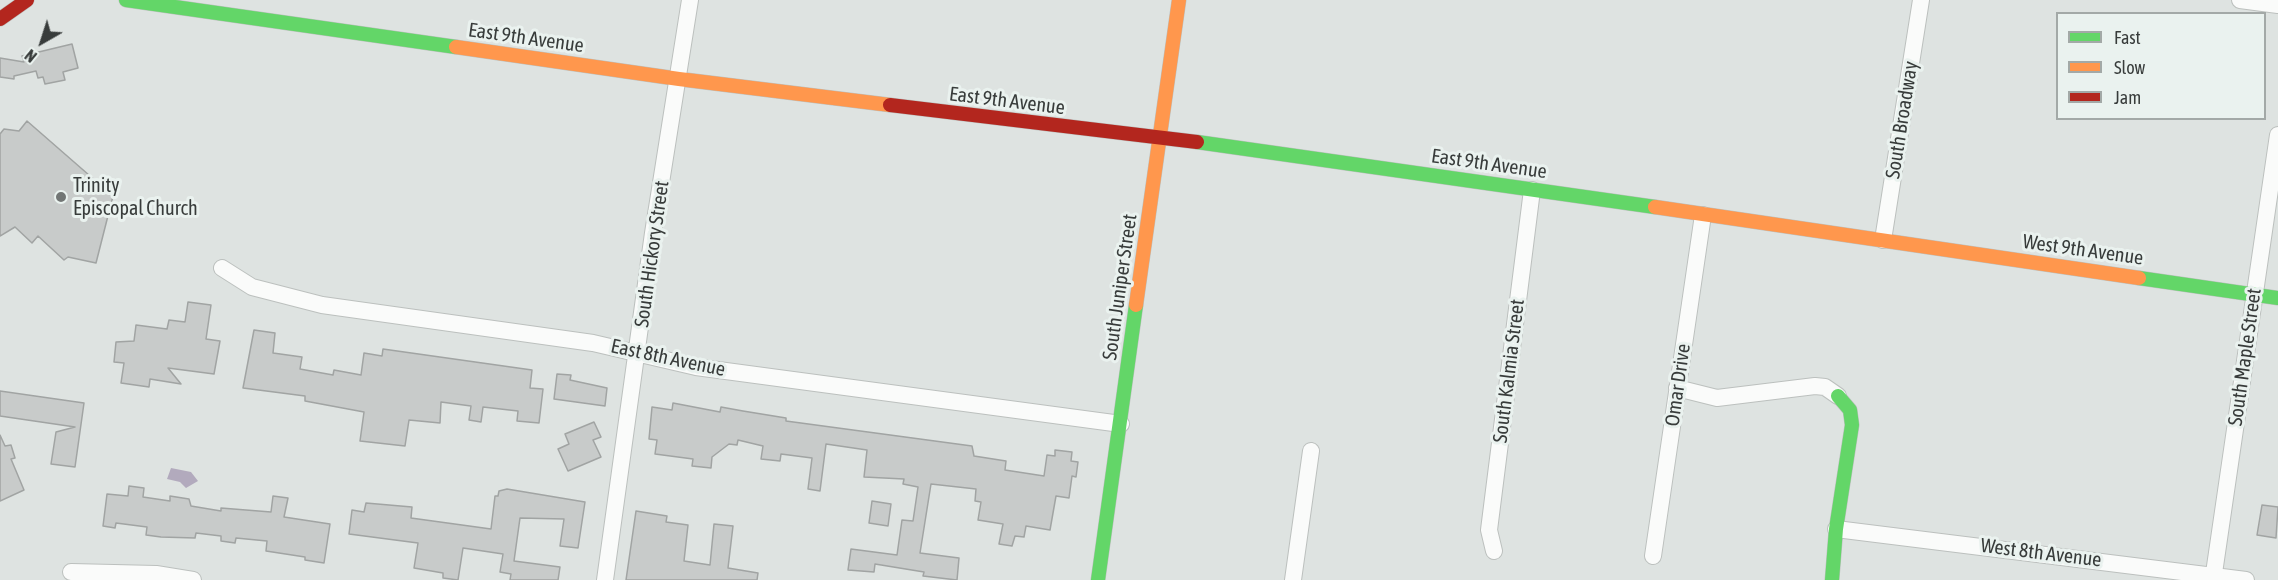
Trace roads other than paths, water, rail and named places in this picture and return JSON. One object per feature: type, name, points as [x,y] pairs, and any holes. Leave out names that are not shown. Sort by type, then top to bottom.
[{"type":"street","points":[[0,19],[27,0]]},
{"type":"street","name":"East 9th Avenue","points":[[126,0],[678,79],[1161,140],[1276,152],[1883,240]]},
{"type":"street","name":"South Hickory Street","points":[[605,580],[653,233],[690,0]]},
{"type":"street","name":"South Juniper Street","points":[[1098,580],[1179,0]]},
{"type":"street","name":"South Broadway","points":[[1883,240],[1921,0]]},
{"type":"street","points":[[2240,0],[2278,5]]},
{"type":"street","name":"South Maple Street","points":[[2213,577],[2278,135]]},
{"type":"street","name":"South Kalmia Street","points":[[1494,551],[1489,530],[1532,190]]},
{"type":"street","name":"Omar Drive","points":[[1653,556],[1703,215]]},
{"type":"street","name":"West 9th Avenue","points":[[1883,240],[2278,298]]},
{"type":"street","name":"East 8th Avenue","points":[[222,268],[252,287],[312,303],[553,337],[696,367],[1121,424]]},
{"type":"street","points":[[1677,388],[1717,398],[1815,386],[1826,387],[1838,396],[1850,410],[1852,425],[1836,529],[1832,580]]},
{"type":"street","points":[[1293,580],[1311,451]]},
{"type":"street","name":"West 8th Avenue","points":[[1836,529],[2246,580]]},
{"type":"street","points":[[71,572],[151,574],[193,580]]},
{"type":"place","name":"Trinity Episcopal Church","points":[[61,197]]}]
